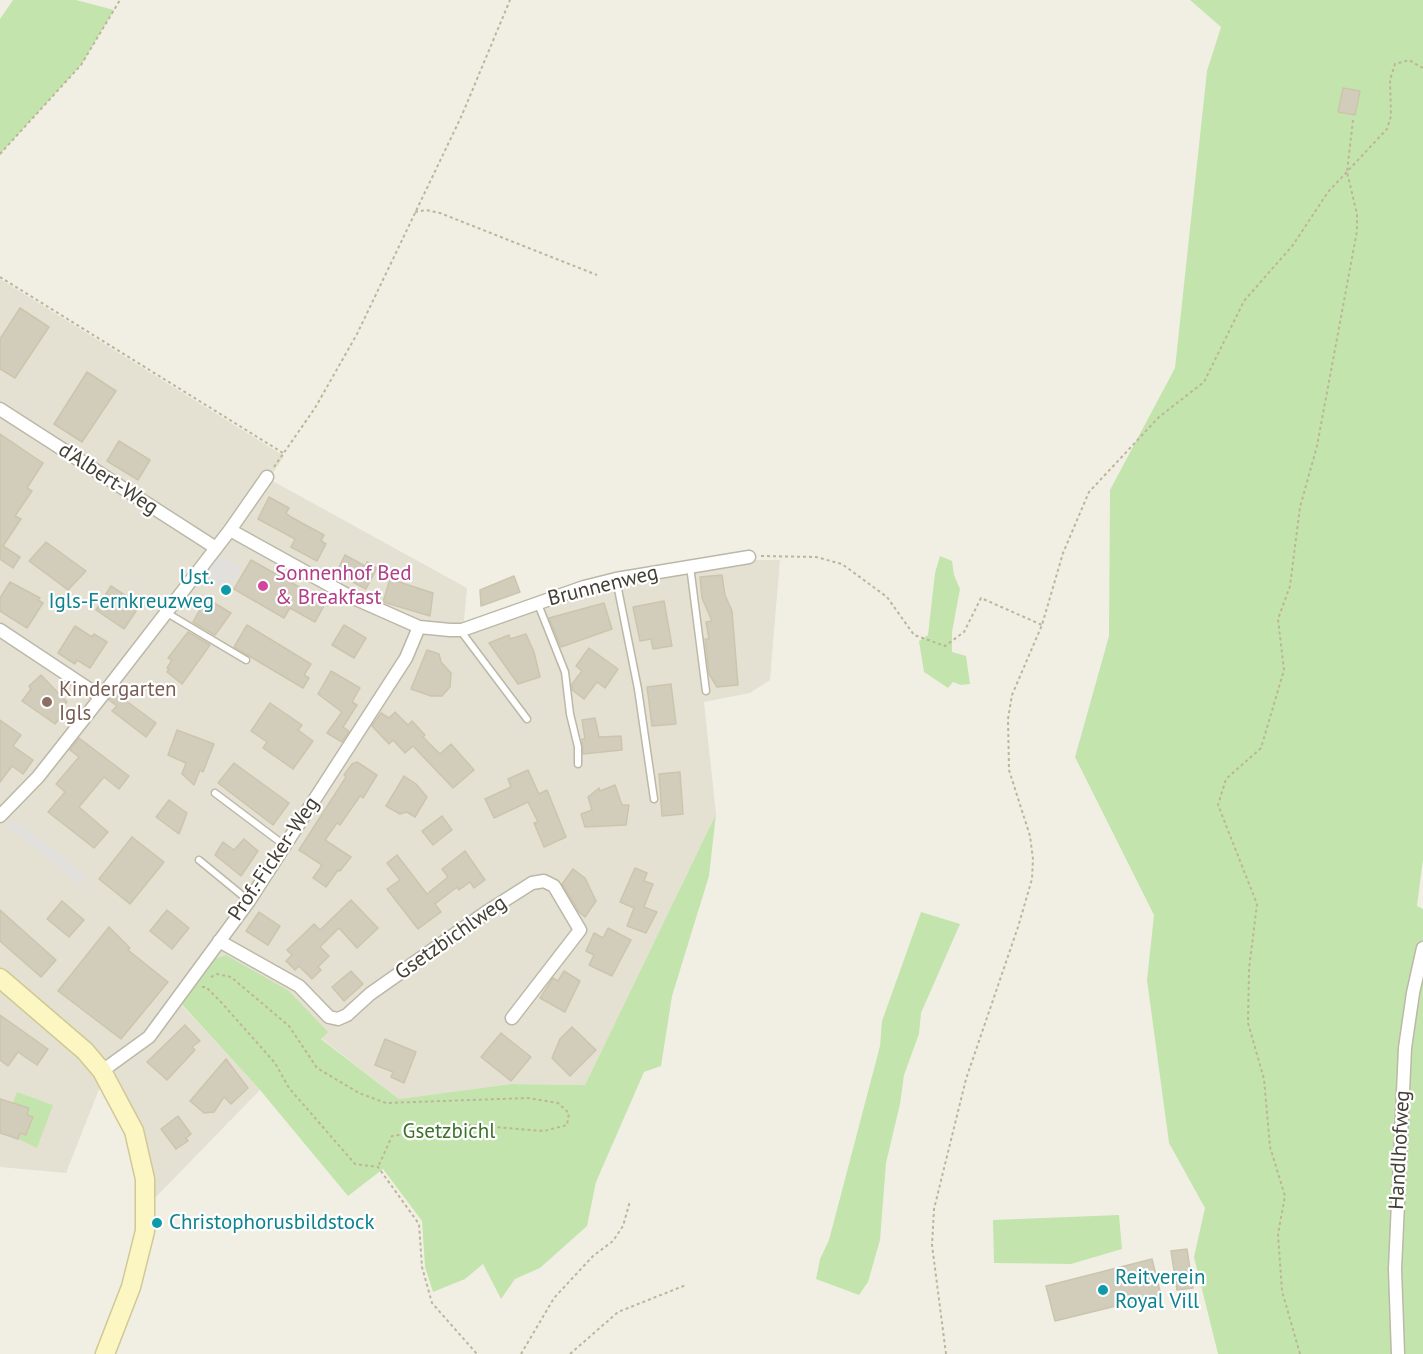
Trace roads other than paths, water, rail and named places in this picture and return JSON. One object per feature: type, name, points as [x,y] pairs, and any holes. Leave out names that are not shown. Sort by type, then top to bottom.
[{"type":"main road","points":[[0,978],[60,1028],[102,1071],[134,1131],[145,1179],[146,1215],[138,1268],[105,1354]]},
{"type":"street","name":"d'Albert-Weg","points":[[0,409],[216,548]]},
{"type":"street","points":[[0,816],[38,777],[230,530],[267,477]]},
{"type":"street","name":"Brunnenweg","points":[[230,530],[348,596],[419,627],[460,630],[616,579],[749,557]]},
{"type":"street","name":"Prof.-Ficker-Weg","points":[[102,1071],[148,1037],[249,900],[406,658],[419,627]]},
{"type":"street","points":[[0,630],[101,697]]},
{"type":"street","name":"Gsetzbichlweg","points":[[219,941],[298,986],[329,1017],[338,1018],[347,1015],[370,994],[488,911],[532,883],[544,881],[554,886],[580,930],[512,1018]]},
{"type":"street","name":"Handlhofweg","points":[[1398,1354],[1395,1269],[1405,1048],[1413,993],[1423,948]]},
{"type":"lane","points":[[690,566],[706,691]]},
{"type":"lane","points":[[616,579],[638,689],[654,799]]},
{"type":"lane","points":[[537,603],[565,672],[570,714],[578,747],[578,764]]},
{"type":"lane","points":[[166,612],[246,660]]},
{"type":"lane","points":[[460,630],[527,719]]},
{"type":"lane","points":[[215,793],[284,845]]},
{"type":"lane","points":[[199,860],[249,900]]},
{"type":"place","name":"Sonnenhof Bed & Breakfast","points":[[263,586]]},
{"type":"place","name":"Ust. Igls-Fernkreuzweg","points":[[226,590]]},
{"type":"place","name":"Kindergarten Igls","points":[[47,702]]},
{"type":"place","name":"Christophorusbildstock","points":[[157,1223]]},
{"type":"place","name":"Reitverein Royal Vill","points":[[1103,1290]]},
{"type":"park label","name":"Gsetzbichl","points":[[449,1132]]}]
